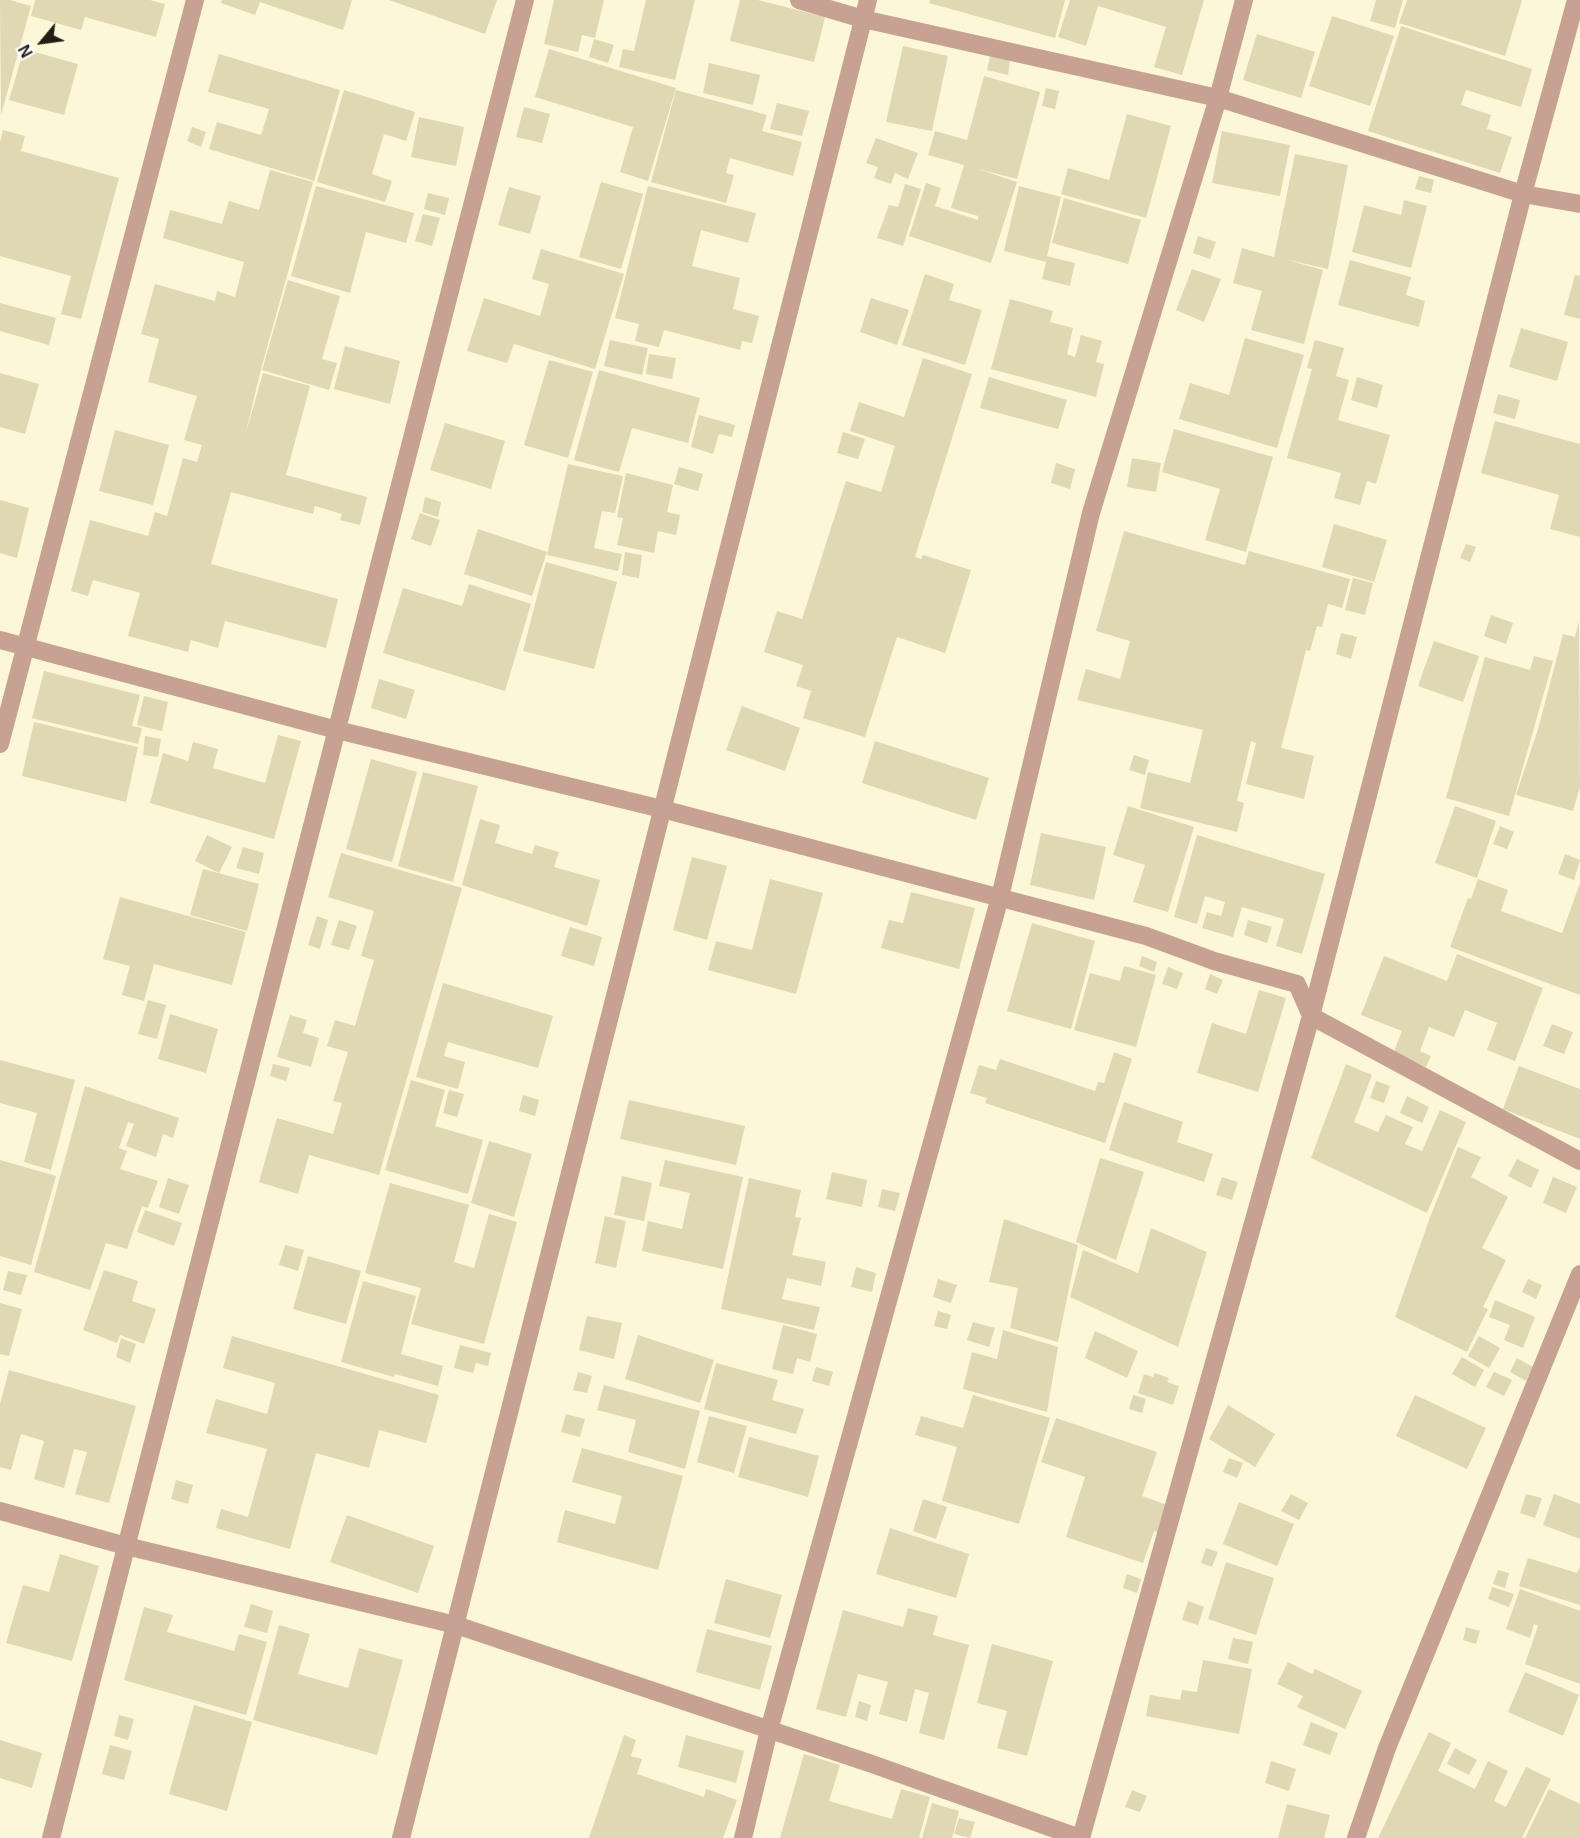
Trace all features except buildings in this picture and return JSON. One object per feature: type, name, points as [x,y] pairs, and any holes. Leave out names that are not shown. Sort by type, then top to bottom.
[{"type":"street","points":[[0,744],[195,0]]},
{"type":"street","points":[[51,1838],[525,0]]},
{"type":"street","points":[[799,0],[863,19],[1218,98],[1522,194],[1580,204]]},
{"type":"street","points":[[401,1838],[868,0]]},
{"type":"street","points":[[743,1838],[769,1730],[1000,897],[1091,513],[1218,98],[1244,0]]},
{"type":"street","points":[[0,1511],[126,1546],[456,1625],[1081,1838],[1311,1016],[1522,194],[1576,0]]},
{"type":"street","points":[[0,640],[337,730],[662,809],[1000,897],[1146,936],[1214,961],[1297,984],[1311,1016],[1580,1161]]},
{"type":"street","points":[[1356,1838],[1387,1748],[1580,1274]]}]
